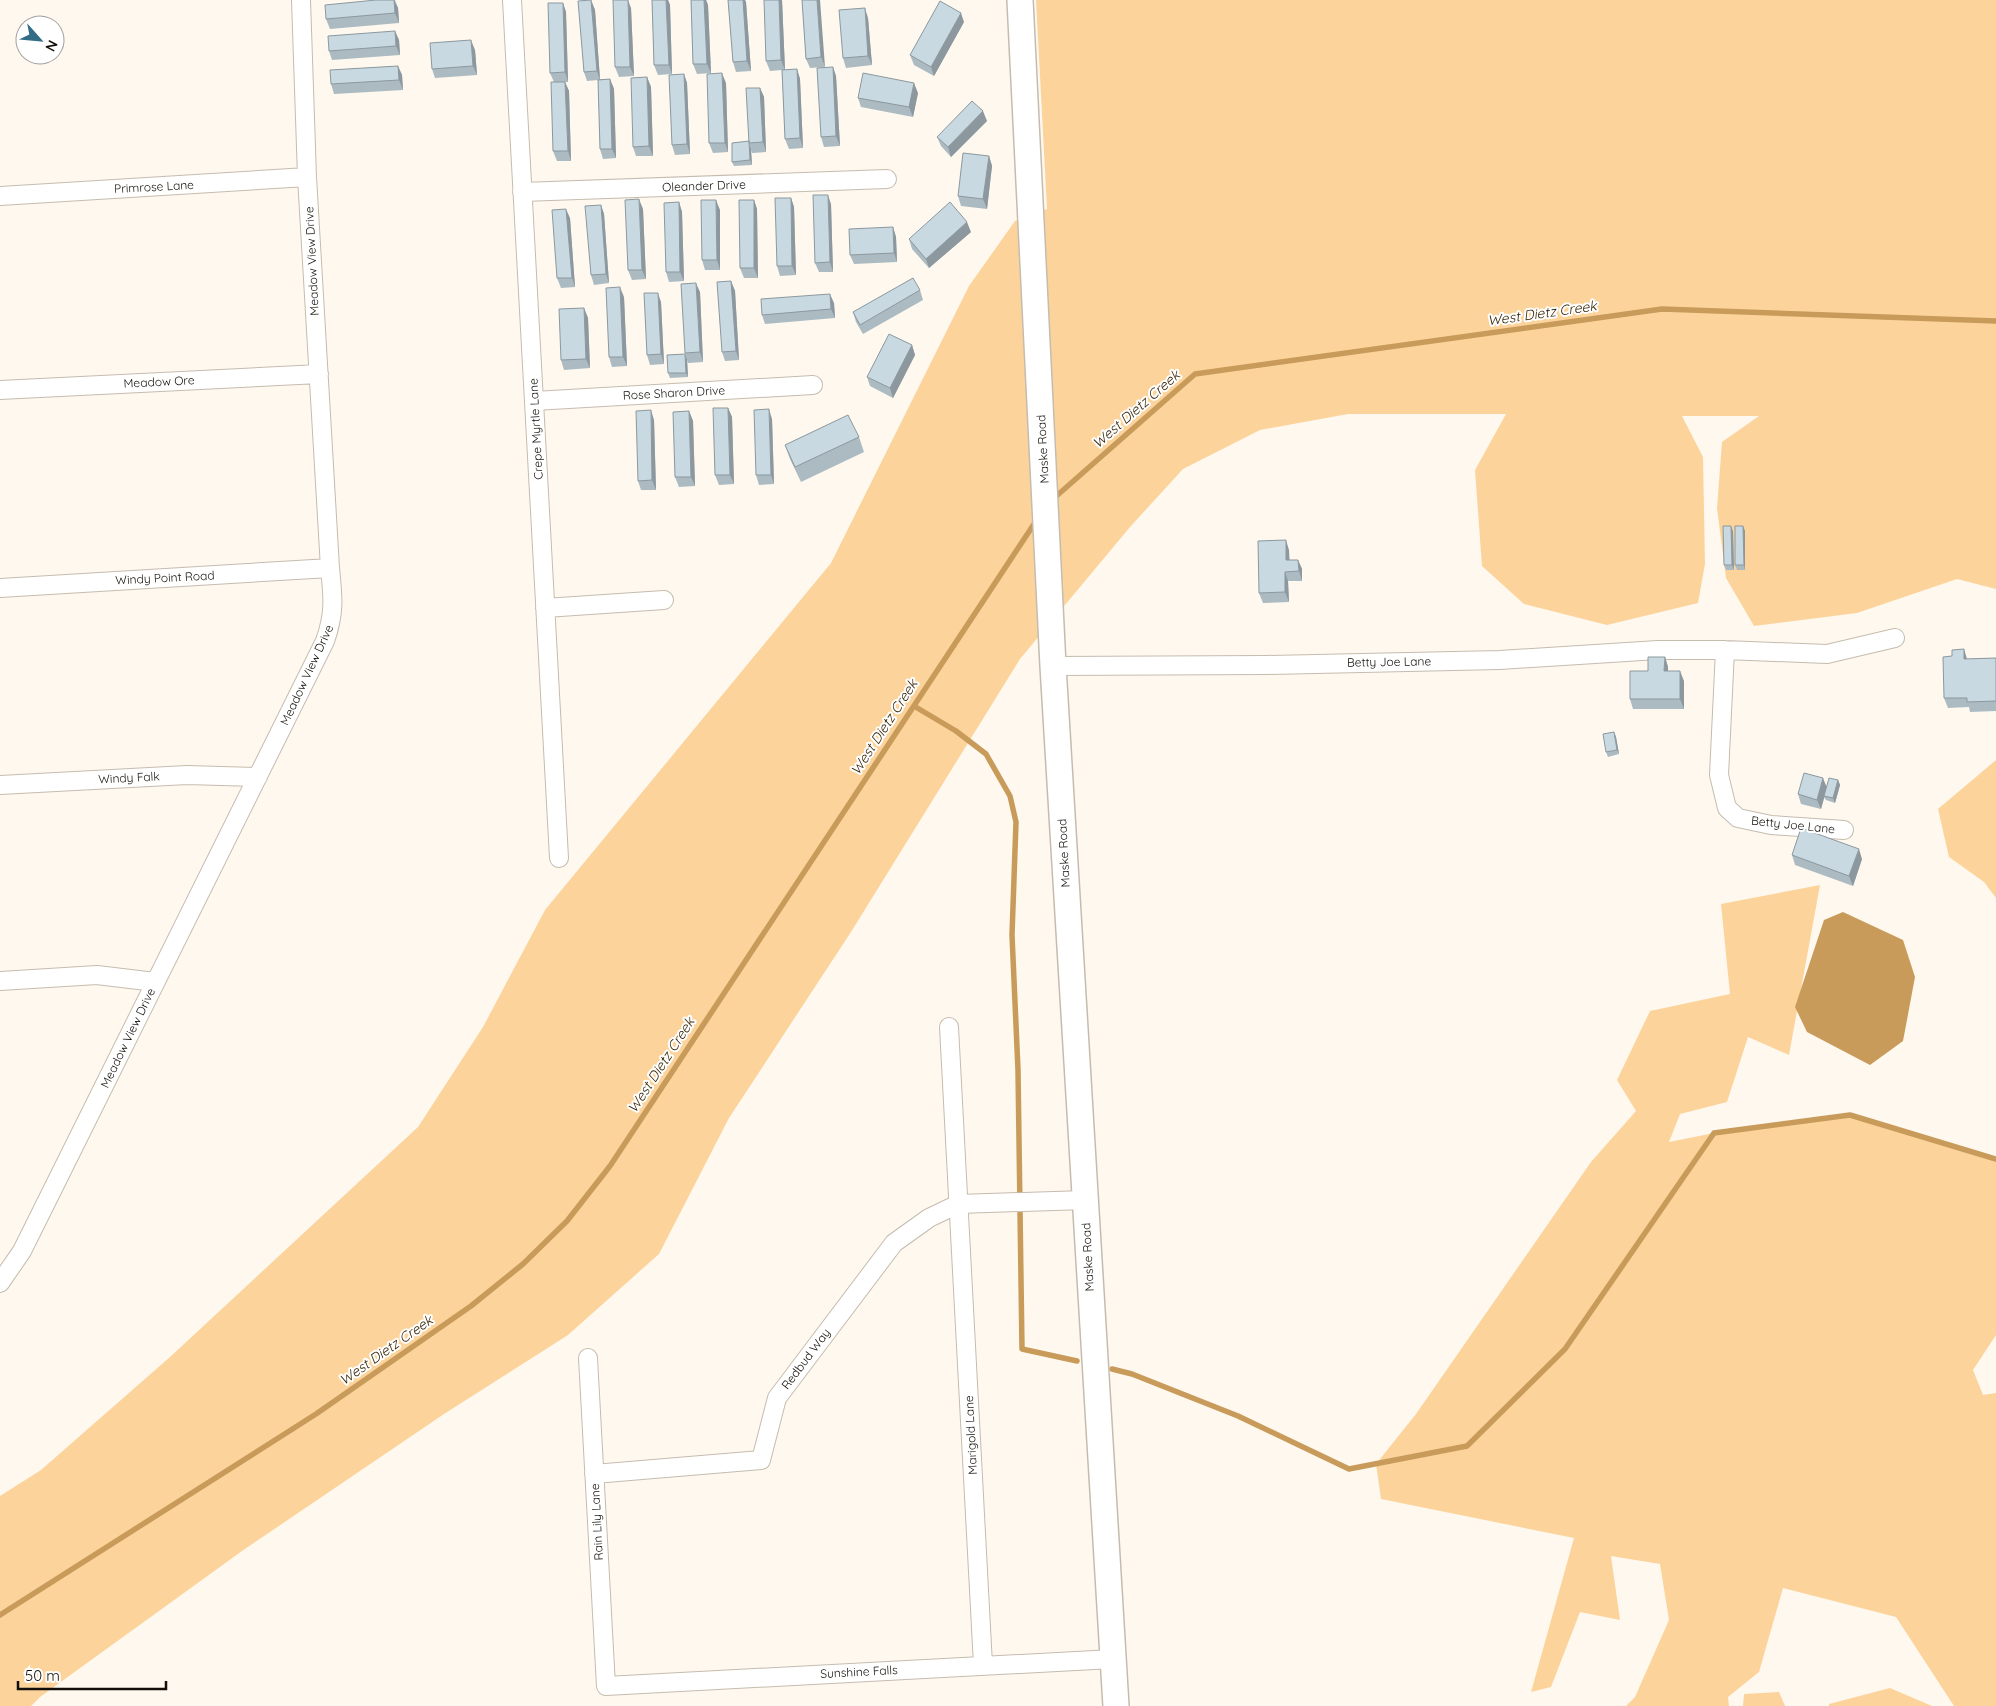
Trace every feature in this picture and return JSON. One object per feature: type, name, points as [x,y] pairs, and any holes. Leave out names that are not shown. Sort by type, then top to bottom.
[{"type":"street","name":"Meadow View Drive","points":[[0,1283],[22,1251],[325,641],[332,620],[333,596],[307,177],[301,0]]},
{"type":"street","name":"Crepe Myrtle Lane","points":[[512,0],[559,858]]},
{"type":"street","name":"Maske Road","points":[[1020,0],[1053,666],[1116,1706]]},
{"type":"street","name":"Primrose Lane","points":[[0,196],[307,177]]},
{"type":"street","name":"Oleander Drive","points":[[522,192],[887,179]]},
{"type":"street","name":"Meadow Ore","points":[[0,390],[319,374]]},
{"type":"street","name":"Rose Sharon Drive","points":[[534,401],[813,385]]},
{"type":"street","name":"Windy Point Road","points":[[0,588],[330,568]]},
{"type":"street","points":[[545,608],[664,600]]},
{"type":"street","name":"Betty Joe Lane","points":[[1053,666],[1266,665],[1461,661],[1658,650],[1726,650],[1827,654],[1895,638]]},
{"type":"street","name":"Betty Joe Lane","points":[[1726,650],[1719,775],[1727,808],[1738,818],[1771,825],[1844,830]]},
{"type":"street","name":"Windy Falk","points":[[0,784],[187,775],[258,777]]},
{"type":"street","points":[[0,980],[97,975],[156,982]]},
{"type":"street","name":"Marigold Lane","points":[[949,1027],[983,1665]]},
{"type":"street","points":[[958,1204],[1085,1200]]},
{"type":"street","name":"Redbud Way","points":[[594,1474],[761,1460],[777,1398],[894,1243],[928,1218],[958,1204]]},
{"type":"street","name":"Rain Lily Lane","points":[[588,1358],[606,1686]]},
{"type":"street","name":"Sunshine Falls","points":[[606,1686],[1113,1659]]},
{"type":"shaded area","points":[[1036,0],[1996,0],[1996,589],[1957,579],[1857,613],[1754,626],[1726,578],[1717,508],[1722,442],[1759,416],[1682,416],[1703,457],[1705,564],[1698,603],[1607,625],[1524,604],[1482,566],[1475,470],[1506,414],[1348,414],[1260,430],[1183,469],[1130,527],[1020,659],[851,932],[729,1118],[659,1254],[568,1335],[444,1414],[242,1551],[40,1697],[31,1706],[0,1706],[0,1496],[41,1470],[170,1357],[418,1127],[483,1027],[545,910],[831,563],[969,286],[1015,221],[1047,209]]},
{"type":"shaded area","points":[[1996,760],[1996,898],[1984,882],[1949,857],[1938,809]]},
{"type":"shaded area","points":[[1820,885],[1789,1055],[1748,1037],[1727,1102],[1680,1114],[1669,1142],[1714,1133],[1850,1115],[1996,1159],[1996,1335],[1973,1370],[1983,1395],[1996,1393],[1996,1706],[1954,1706],[1896,1617],[1783,1588],[1759,1672],[1728,1697],[1729,1706],[1626,1706],[1635,1697],[1669,1620],[1660,1564],[1611,1556],[1620,1620],[1580,1612],[1551,1687],[1531,1692],[1574,1538],[1381,1499],[1376,1464],[1416,1414],[1591,1162],[1636,1111],[1617,1080],[1650,1011],[1730,994],[1721,904]]},
{"type":"shaded area","points":[[1843,912],[1903,940],[1915,977],[1903,1041],[1870,1065],[1807,1032],[1795,1007],[1824,920]]},
{"type":"shaded area","points":[[1890,1688],[1932,1706],[1829,1706],[1829,1704]]},
{"type":"shaded area","points":[[1779,1692],[1785,1706],[1743,1706],[1744,1694]]},
{"type":"building","points":[[394,0],[395,13],[326,19],[325,5]]},
{"type":"building","points":[[591,0],[597,71],[584,72],[578,1]]},
{"type":"building","points":[[613,0],[628,0],[630,67],[615,67]]},
{"type":"building","points":[[652,0],[666,0],[669,65],[654,65]]},
{"type":"building","points":[[691,0],[704,0],[707,64],[693,64]]},
{"type":"building","points":[[728,0],[743,0],[747,61],[733,62]]},
{"type":"building","points":[[764,0],[779,0],[781,60],[766,61]]},
{"type":"building","points":[[802,0],[817,0],[821,57],[806,59]]},
{"type":"building","points":[[940,1],[961,13],[931,67],[910,55]]},
{"type":"building","points":[[548,3],[563,3],[565,72],[550,73]]},
{"type":"building","points":[[865,8],[868,56],[843,58],[839,10]]},
{"type":"building","points":[[395,31],[396,46],[329,51],[328,36]]},
{"type":"building","points":[[471,40],[473,66],[432,69],[430,43]]},
{"type":"building","points":[[398,66],[399,80],[331,84],[330,70]]},
{"type":"building","points":[[833,67],[836,136],[821,137],[817,68]]},
{"type":"building","points":[[797,69],[800,138],[785,139],[782,70]]},
{"type":"building","points":[[722,73],[725,143],[709,143],[707,74]]},
{"type":"building","points":[[863,73],[914,83],[909,107],[858,98]]},
{"type":"building","points":[[684,74],[687,144],[672,145],[669,75]]},
{"type":"building","points":[[647,77],[649,146],[633,147],[631,78]]},
{"type":"building","points":[[610,79],[612,149],[600,149],[598,80]]},
{"type":"building","points":[[551,82],[565,82],[568,151],[553,151]]},
{"type":"building","points":[[746,88],[760,88],[763,142],[749,143]]},
{"type":"building","points":[[972,101],[983,111],[948,147],[937,137]]},
{"type":"building","points":[[749,141],[750,160],[732,162],[732,143]]},
{"type":"building","points":[[963,153],[989,156],[983,199],[958,196]]},
{"type":"building","points":[[813,195],[828,195],[830,262],[815,263]]},
{"type":"building","points":[[775,198],[791,198],[792,266],[777,266]]},
{"type":"building","points":[[639,199],[642,270],[628,270],[625,200]]},
{"type":"building","points":[[701,200],[716,200],[717,260],[702,260]]},
{"type":"building","points":[[739,200],[754,200],[754,268],[740,268]]},
{"type":"building","points":[[679,202],[680,272],[666,272],[664,203]]},
{"type":"building","points":[[950,202],[967,222],[926,259],[909,239]]},
{"type":"building","points":[[601,205],[606,274],[591,275],[585,206]]},
{"type":"building","points":[[566,209],[572,278],[557,278],[552,210]]},
{"type":"building","points":[[893,227],[894,253],[850,255],[849,229]]},
{"type":"building","points":[[913,278],[920,290],[860,325],[853,312]]},
{"type":"building","points":[[731,281],[736,351],[722,352],[717,282]]},
{"type":"building","points":[[696,283],[700,352],[685,353],[681,284]]},
{"type":"building","points":[[620,287],[623,357],[609,357],[606,288]]},
{"type":"building","points":[[644,293],[658,293],[661,354],[647,355]]},
{"type":"building","points":[[830,294],[831,309],[762,315],[761,299]]},
{"type":"building","points":[[584,308],[586,359],[561,360],[559,309]]},
{"type":"building","points":[[889,334],[912,345],[890,388],[867,377]]},
{"type":"building","points":[[685,354],[686,373],[668,373],[667,355]]},
{"type":"building","points":[[713,408],[728,408],[730,475],[715,475]]},
{"type":"building","points":[[769,409],[771,475],[756,475],[754,410]]},
{"type":"building","points":[[651,410],[652,480],[638,481],[636,411]]},
{"type":"building","points":[[689,411],[691,477],[675,477],[673,412]]},
{"type":"building","points":[[848,415],[859,437],[795,467],[785,445]]},
{"type":"building","points":[[1723,526],[1731,526],[1732,565],[1724,565]]},
{"type":"building","points":[[1735,526],[1743,526],[1744,565],[1735,565]]},
{"type":"building","points":[[1286,540],[1286,560],[1298,560],[1299,571],[1285,572],[1285,592],[1259,593],[1258,541]]},
{"type":"building","points":[[1964,649],[1964,659],[1996,658],[1996,701],[1967,702],[1967,698],[1944,698],[1943,657],[1952,656],[1952,650]]},
{"type":"building","points":[[1648,657],[1665,657],[1664,671],[1680,671],[1680,699],[1630,699],[1630,671],[1648,671]]},
{"type":"building","points":[[1614,732],[1617,750],[1606,752],[1603,734]]},
{"type":"building","points":[[1804,773],[1823,778],[1817,800],[1798,794]]},
{"type":"building","points":[[1829,778],[1838,780],[1833,798],[1824,796]]},
{"type":"building","points":[[1801,828],[1859,849],[1849,876],[1792,855]]},
{"type":"waterway","name":"West Dietz Creek","points":[[1053,499],[1195,374],[1662,309],[1996,321]]},
{"type":"waterway","name":"West Dietz Creek","points":[[0,1615],[316,1414],[471,1306],[523,1264],[567,1221],[610,1166],[1038,518]]},
{"type":"waterway","points":[[914,706],[956,731],[986,754],[1010,796],[1016,822],[1012,935],[1018,1070],[1022,1349],[1077,1361]]},
{"type":"waterway","points":[[1112,1369],[1132,1374],[1238,1416],[1349,1469],[1467,1446],[1565,1349],[1714,1133],[1850,1115],[1996,1159]]}]
